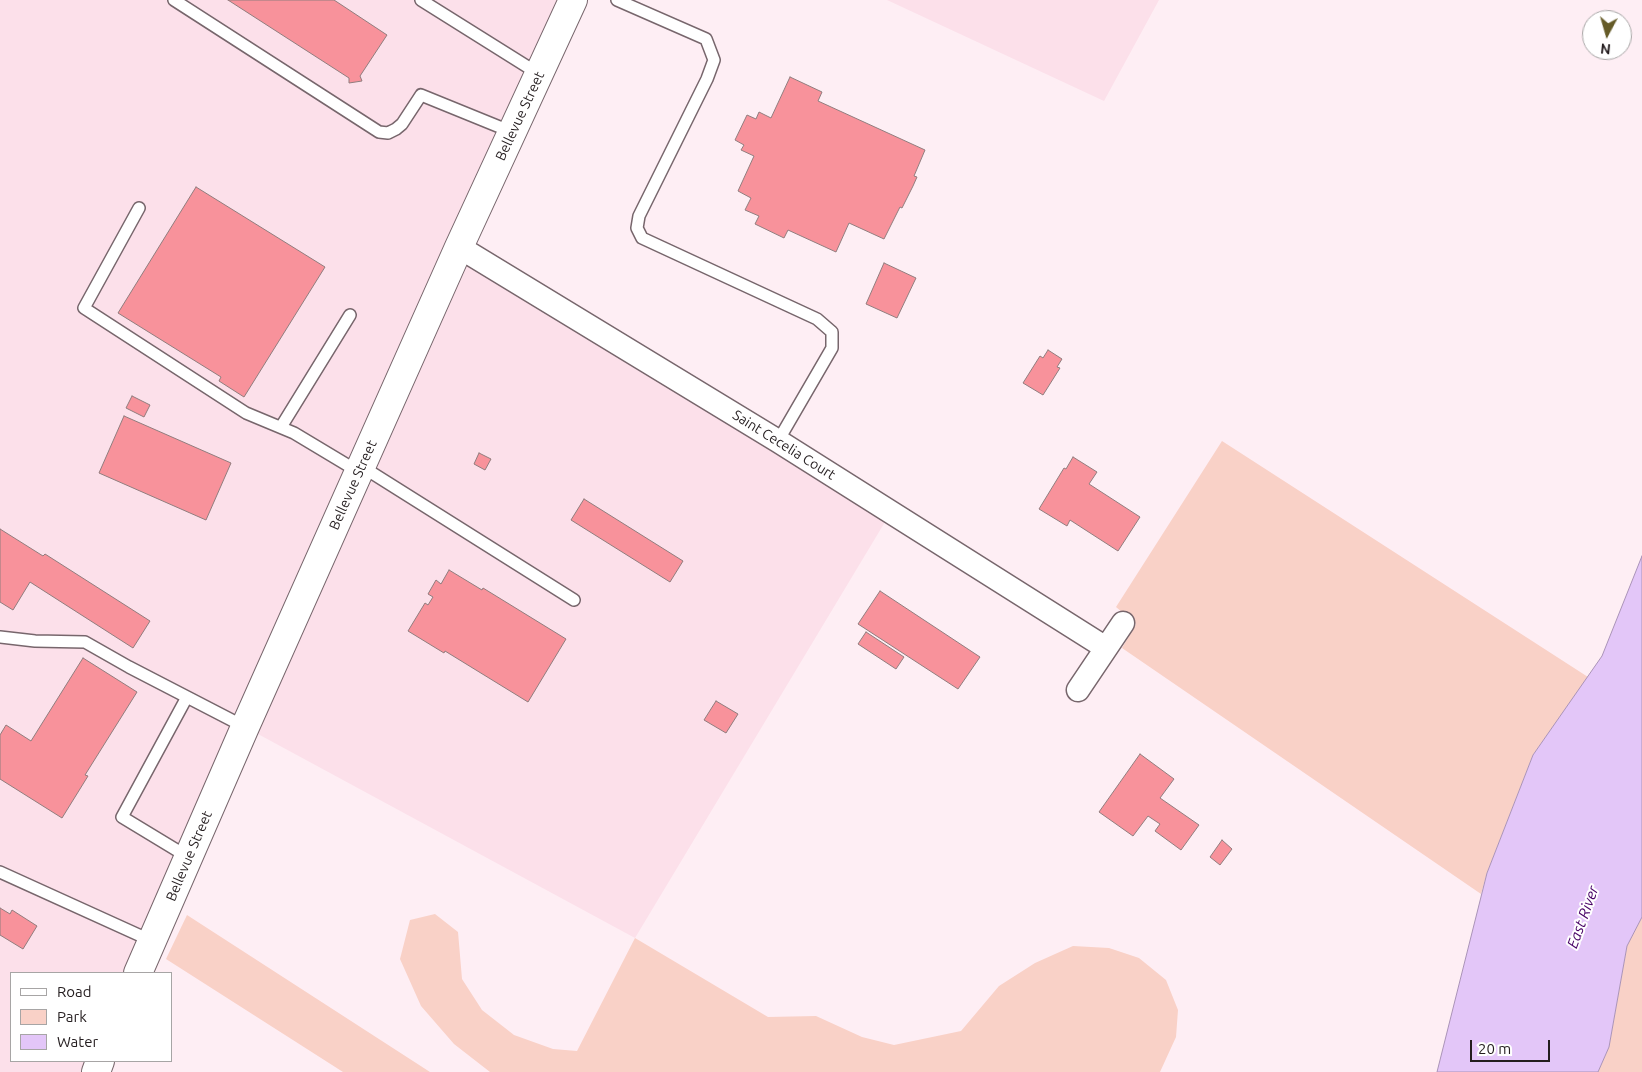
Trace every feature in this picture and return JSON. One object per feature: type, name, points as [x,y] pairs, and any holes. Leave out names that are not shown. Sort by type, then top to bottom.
[{"type":"street","name":"Bellevue Street","points":[[138,972],[245,726],[459,247],[573,0]]},
{"type":"street","name":"Saint Cecelia Court","points":[[459,247],[778,441],[1106,648]]},
{"type":"street","points":[[1078,690],[1123,622]]},
{"type":"lane","points":[[174,0],[380,132],[388,133],[402,124],[421,95],[512,132]]},
{"type":"lane","points":[[421,0],[539,74]]},
{"type":"lane","points":[[617,0],[706,39],[714,60],[707,79],[639,216],[637,228],[642,238],[817,319],[832,332],[832,348],[778,441]]},
{"type":"lane","points":[[139,208],[84,308],[246,413],[294,433],[360,469],[574,600]]},
{"type":"lane","points":[[281,427],[350,315]]},
{"type":"lane","points":[[0,637],[35,641],[85,642],[245,726]]},
{"type":"lane","points":[[187,697],[122,817],[188,857]]},
{"type":"lane","points":[[0,872],[152,941]]},
{"type":"shaded area","points":[[0,0],[573,0],[459,247],[891,512],[635,938],[245,727],[138,972],[10,972],[10,1062],[100,1062],[96,1072],[0,1072]]},
{"type":"shaded area","points":[[887,0],[1159,0],[1104,101]]},
{"type":"green space","points":[[1222,441],[1588,677],[1533,755],[1487,873],[1481,894],[1122,648],[1136,624],[1116,607]]},
{"type":"green space","points":[[435,914],[458,932],[462,979],[482,1010],[514,1035],[553,1049],[577,1051],[635,938],[768,1017],[816,1016],[862,1037],[894,1045],[961,1031],[999,986],[1035,963],[1073,946],[1109,948],[1139,958],[1166,980],[1178,1010],[1176,1037],[1160,1072],[490,1072],[454,1044],[421,1006],[400,959],[410,920]]},
{"type":"green space","points":[[187,915],[430,1072],[343,1072],[166,959]]},
{"type":"green space","points":[[1642,917],[1642,1072],[1598,1072],[1609,1047],[1627,946]]},
{"type":"water","name":"East River","points":[[1642,556],[1642,917],[1627,946],[1609,1047],[1598,1072],[1437,1072],[1487,873],[1533,755],[1602,656]]},
{"type":"building","points":[[228,0],[334,0],[387,35],[360,76],[362,81],[349,83],[349,78]]},
{"type":"building","points":[[790,77],[822,92],[818,101],[925,150],[914,176],[917,177],[913,186],[884,239],[849,223],[836,252],[788,230],[784,238],[755,224],[759,216],[745,210],[751,198],[738,191],[754,156],[741,150],[744,145],[735,140],[747,115],[756,119],[759,112],[771,118]]},
{"type":"building","points":[[196,187],[325,267],[244,397],[219,381],[221,377],[118,313]]},
{"type":"building","points":[[884,263],[916,278],[897,318],[866,304]]},
{"type":"building","points":[[1048,350],[1062,359],[1057,367],[1060,368],[1043,395],[1023,383],[1040,356],[1043,358]]},
{"type":"building","points":[[132,396],[150,405],[144,417],[126,408]]},
{"type":"building","points":[[124,416],[231,463],[206,520],[99,473]]},
{"type":"building","points":[[479,453],[491,459],[485,470],[474,464]]},
{"type":"building","points":[[1073,457],[1097,472],[1089,484],[1140,517],[1118,551],[1070,520],[1067,526],[1039,509],[1064,468],[1066,469]]},
{"type":"building","points":[[584,499],[683,561],[670,582],[571,520]]},
{"type":"building","points":[[0,529],[43,556],[45,554],[150,621],[133,648],[30,582],[13,610],[0,602]]},
{"type":"building","points":[[449,570],[482,590],[483,588],[566,639],[528,702],[445,651],[444,653],[408,631],[425,603],[428,605],[433,597],[428,594],[436,580],[441,584]]},
{"type":"building","points":[[880,591],[980,657],[958,689],[858,624]]},
{"type":"building","points":[[866,632],[904,657],[896,669],[858,644]]},
{"type":"building","points":[[83,658],[137,692],[85,775],[88,776],[62,818],[0,779],[0,735],[6,725],[31,741]]},
{"type":"building","points":[[716,701],[738,714],[726,733],[704,720]]},
{"type":"building","points":[[1140,754],[1174,779],[1160,798],[1199,825],[1181,850],[1155,831],[1160,824],[1148,816],[1133,836],[1099,812]]},
{"type":"building","points":[[1222,840],[1232,849],[1220,865],[1210,857]]},
{"type":"building","points":[[0,908],[10,914],[12,910],[37,926],[23,949],[0,935]]}]
